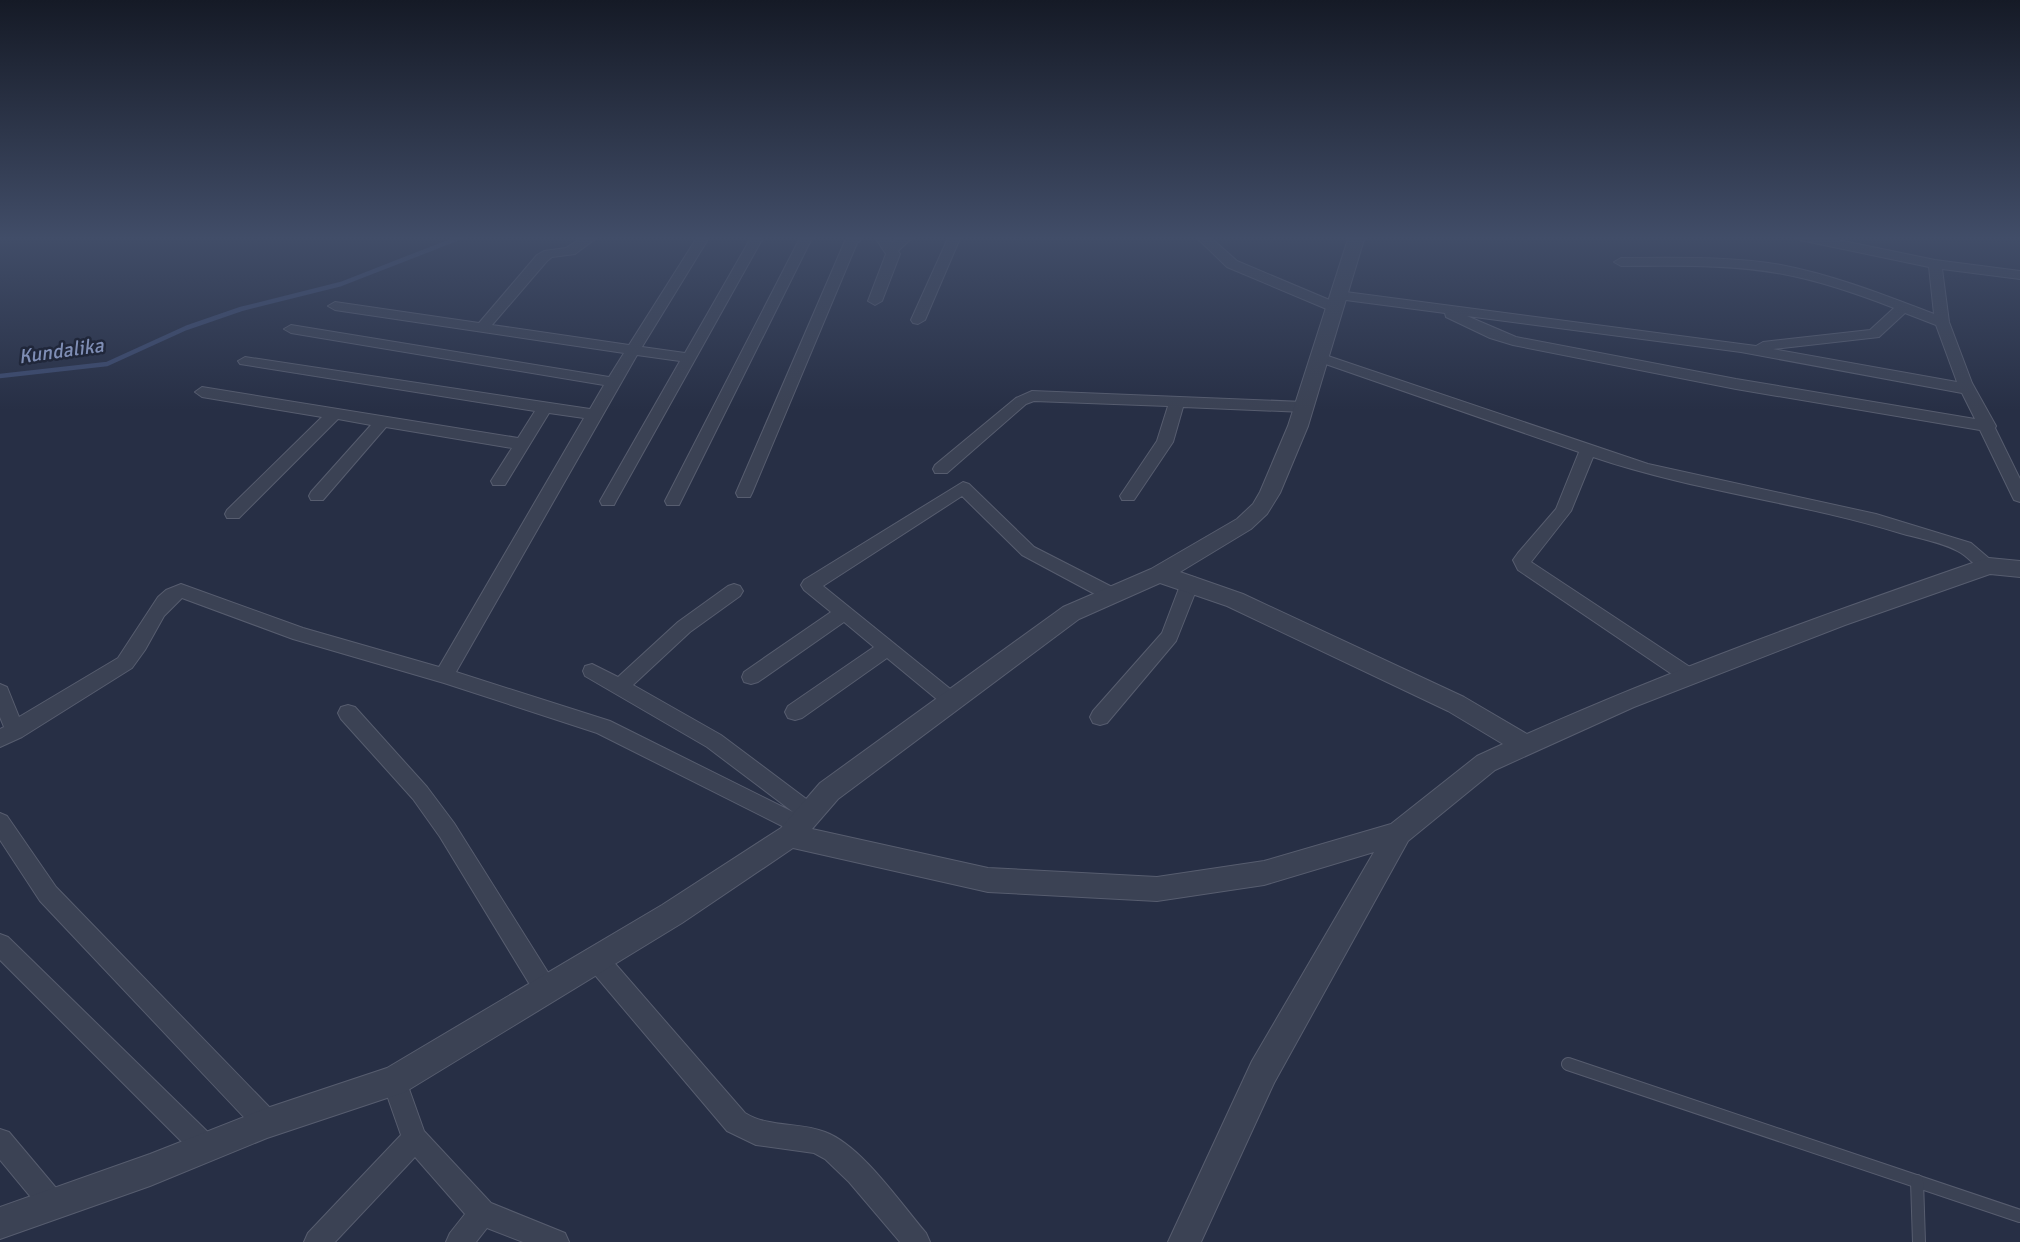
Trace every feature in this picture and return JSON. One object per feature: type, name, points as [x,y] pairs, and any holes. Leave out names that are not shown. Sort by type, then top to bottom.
[{"type":"street","points":[[482,328],[511,294]]},
{"type":"street","points":[[444,676],[594,416],[668,294]]},
{"type":"street","points":[[608,501],[725,294]]},
{"type":"street","points":[[673,501],[778,294]]},
{"type":"street","points":[[744,494],[829,294]]},
{"type":"street","points":[[875,301],[878,294]]},
{"type":"street","points":[[918,320],[930,294]]},
{"type":"street","points":[[1316,294],[1336,301],[1439,308],[1741,348],[1968,389]]},
{"type":"street","points":[[0,1222],[205,1148],[267,1123],[394,1081],[672,914],[800,824],[829,790],[1071,613],[1159,575],[1244,524],[1260,509],[1270,493],[1304,407],[1338,294]]},
{"type":"street","points":[[1870,294],[1942,322]]},
{"type":"street","points":[[1939,294],[1942,322],[1968,389],[1988,426],[2019,494]]},
{"type":"street","points":[[335,306],[688,358]]},
{"type":"street","points":[[1741,348],[1867,336],[1879,331],[1903,307]]},
{"type":"street","points":[[1439,308],[1495,335],[1513,340],[1736,384],[1988,426]]},
{"type":"street","points":[[291,329],[614,382]]},
{"type":"street","points":[[1322,348],[1587,451],[1645,469],[1876,520],[1965,547],[1989,566]]},
{"type":"street","points":[[245,361],[594,416]]},
{"type":"street","points":[[202,392],[521,444]]},
{"type":"street","points":[[941,469],[1021,400],[1032,396],[1304,407]]},
{"type":"street","points":[[1128,496],[1165,442],[1177,401]]},
{"type":"street","points":[[499,481],[544,408]]},
{"type":"street","points":[[233,514],[335,413]]},
{"type":"street","points":[[318,496],[383,422]]},
{"type":"street","points":[[1587,451],[1558,517],[1524,557],[1522,561],[1524,566],[1689,676]]},
{"type":"street","points":[[952,701],[810,585],[963,488],[1028,551],[1112,595]]},
{"type":"street","points":[[1184,1242],[1263,1072],[1399,833],[1486,763],[1626,700],[1783,640],[1989,566],[2020,569]]},
{"type":"street","points":[[1159,575],[1190,583],[1235,600],[1456,704],[1525,745]]},
{"type":"street","points":[[1100,717],[1170,636],[1190,583]]},
{"type":"street","points":[[0,692],[7,735],[125,663],[137,651],[165,600],[173,593],[181,591],[299,634],[444,676],[603,727],[800,824],[988,880],[1157,889],[1264,873],[1399,833]]},
{"type":"street","points":[[619,687],[684,627],[734,591]]},
{"type":"street","points":[[751,677],[844,613]]},
{"type":"street","points":[[795,712],[887,648]]},
{"type":"street","points":[[592,671],[714,741],[800,824]]},
{"type":"street","points":[[348,713],[420,793],[447,830],[546,990]]},
{"type":"street","points":[[0,822],[48,894],[267,1123]]},
{"type":"street","points":[[0,945],[205,1148]]},
{"type":"street","points":[[597,960],[736,1122],[744,1129],[815,1141],[835,1149],[917,1242]]},
{"type":"street","points":[[394,1081],[415,1138],[482,1213],[556,1242]]},
{"type":"street","points":[[317,1242],[415,1138]]},
{"type":"street","points":[[0,1141],[53,1204]]},
{"type":"street","points":[[459,1242],[482,1213]]},
{"type":"lane","points":[[1568,1064],[2020,1216]]},
{"type":"lane","points":[[1917,1181],[1919,1242]]},
{"type":"waterway","name":"Kundalika","points":[[0,376],[107,364],[186,328],[241,309],[301,294]]}]
